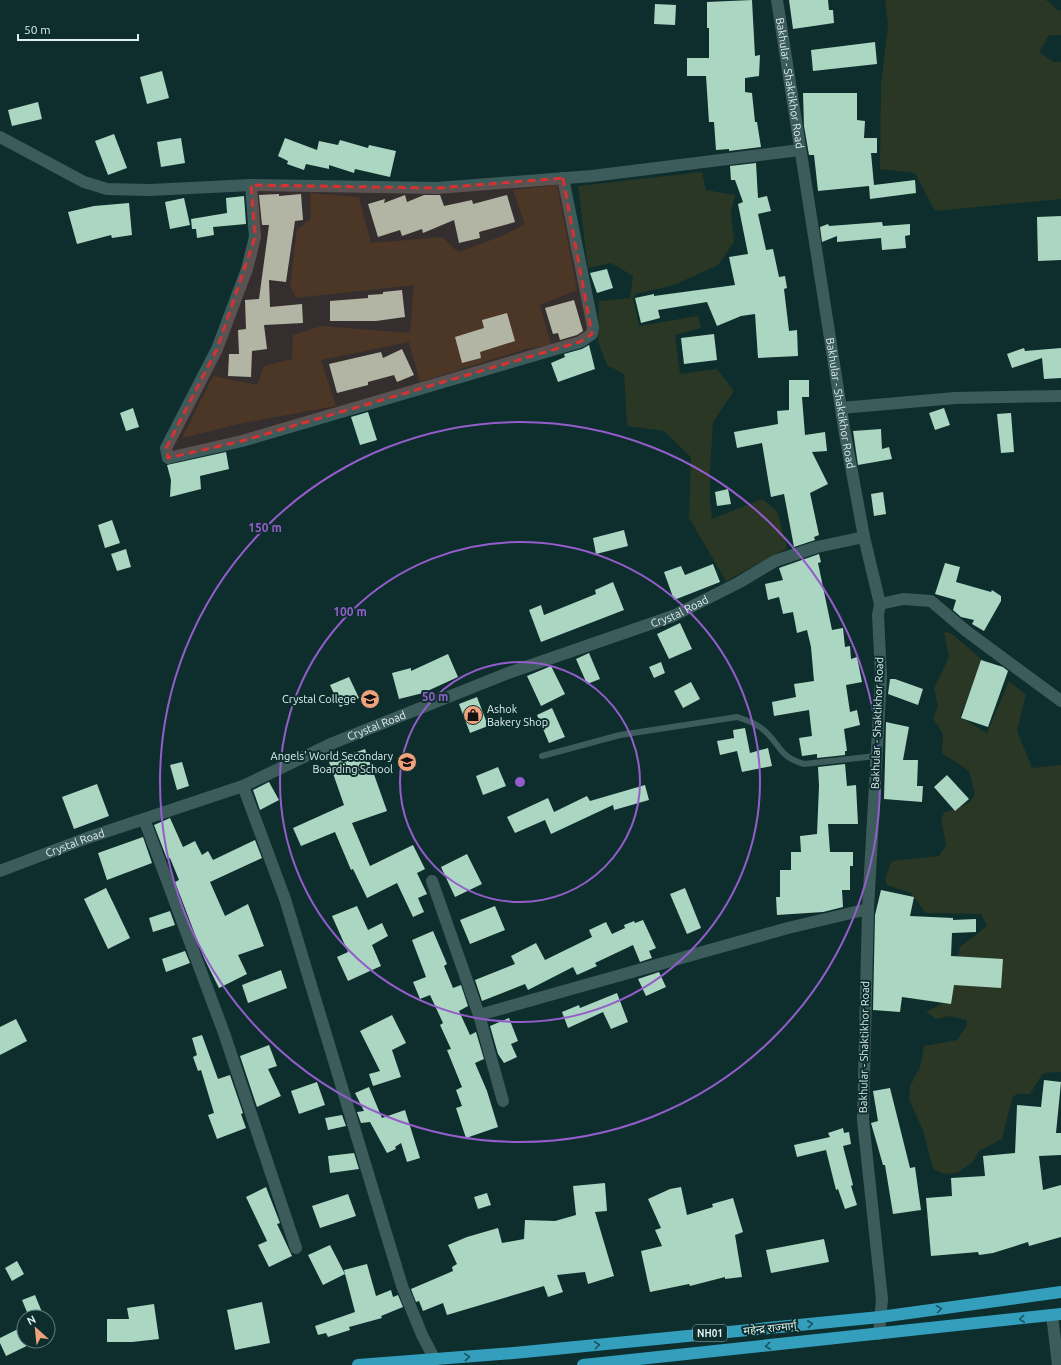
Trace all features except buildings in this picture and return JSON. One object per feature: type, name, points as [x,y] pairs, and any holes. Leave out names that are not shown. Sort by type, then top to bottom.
[{"type":"highway","name":"महेन्द्र राज्मार्ग्","points":[[358,1365],[435,1360],[880,1317],[1061,1292]]},
{"type":"highway","name":"महेन्द्र राज्मार्ग्","points":[[583,1365],[1056,1315]]},
{"type":"street","name":"Bakhular - Shaktikhor Road","points":[[777,0],[841,408],[864,537],[880,604],[878,616],[881,677],[868,909],[862,1120],[882,1299],[879,1334]]},
{"type":"street","points":[[0,137],[84,182],[107,189],[150,190],[251,185],[437,188],[563,178],[800,150]]},
{"type":"street","points":[[251,185],[255,237],[247,269],[217,349],[166,448],[168,458],[242,441],[572,345],[592,334],[593,327],[563,178]]},
{"type":"street","points":[[841,408],[955,398],[1061,396]]},
{"type":"street","name":"Crystal Road","points":[[0,872],[87,838],[243,786],[334,743],[508,673],[672,616],[740,582],[775,561],[818,547],[864,537]]},
{"type":"street","points":[[880,604],[903,599],[931,601],[965,630],[1061,701]]},
{"type":"street","points":[[243,786],[285,899],[402,1286],[422,1335],[435,1360]]},
{"type":"street","points":[[144,819],[224,1033],[296,1248]]},
{"type":"street","points":[[432,881],[480,1015],[503,1101]]},
{"type":"street","points":[[480,1015],[788,928],[868,909]]},
{"type":"street","points":[[1056,1315],[1058,1365]]},
{"type":"lane","points":[[542,756],[620,735],[737,717],[755,723],[768,733],[782,753],[793,761],[804,764],[876,756]]},
{"type":"highlighted area","points":[[563,178],[592,334],[580,342],[242,441],[168,458],[166,448],[217,349],[255,237],[251,185],[437,188]]},
{"type":"green space","points":[[885,0],[1046,0],[1059,11],[1061,10],[1061,35],[1049,35],[1039,52],[1054,62],[1061,62],[1061,199],[935,211],[915,173],[880,169],[881,85],[888,25]]},
{"type":"green space","points":[[702,172],[706,190],[735,195],[731,212],[734,242],[718,265],[674,285],[636,294],[633,298],[639,326],[698,316],[701,328],[675,335],[680,374],[717,369],[734,391],[713,422],[710,473],[710,501],[712,519],[762,499],[777,511],[787,548],[726,581],[689,518],[691,457],[664,431],[627,426],[624,374],[607,365],[598,342],[599,301],[630,298],[633,276],[611,263],[588,268],[578,186]]},
{"type":"green space","points":[[557,185],[577,290],[540,305],[551,345],[526,349],[420,382],[409,342],[321,360],[336,406],[238,424],[182,438],[213,376],[257,385],[264,366],[292,359],[293,335],[321,326],[410,333],[414,285],[296,298],[290,285],[297,229],[311,219],[310,193],[359,197],[371,243],[442,237],[458,252],[505,235],[525,224],[513,190]]},
{"type":"green space","points":[[944,632],[951,633],[982,660],[960,717],[987,733],[1009,681],[1026,695],[1017,731],[1032,768],[1061,765],[1061,1072],[1043,1073],[1030,1094],[1016,1094],[1012,1099],[1002,1139],[979,1151],[973,1162],[957,1173],[944,1174],[933,1169],[923,1130],[909,1100],[910,1086],[920,1067],[924,1046],[957,1040],[966,1027],[967,1020],[949,1016],[936,1019],[926,1012],[950,999],[960,947],[987,926],[981,914],[926,913],[911,893],[887,885],[885,879],[892,861],[939,856],[946,845],[941,819],[944,813],[969,803],[975,795],[969,771],[942,753],[943,734],[933,718],[938,706],[934,688],[949,657]]},
{"type":"place","name":"Crystal College","points":[[370,699]]},
{"type":"place","name":"Ashok Bakery Shop","points":[[473,715]]},
{"type":"place","name":"Angels' World Secondary Boarding School","points":[[407,762]]}]
